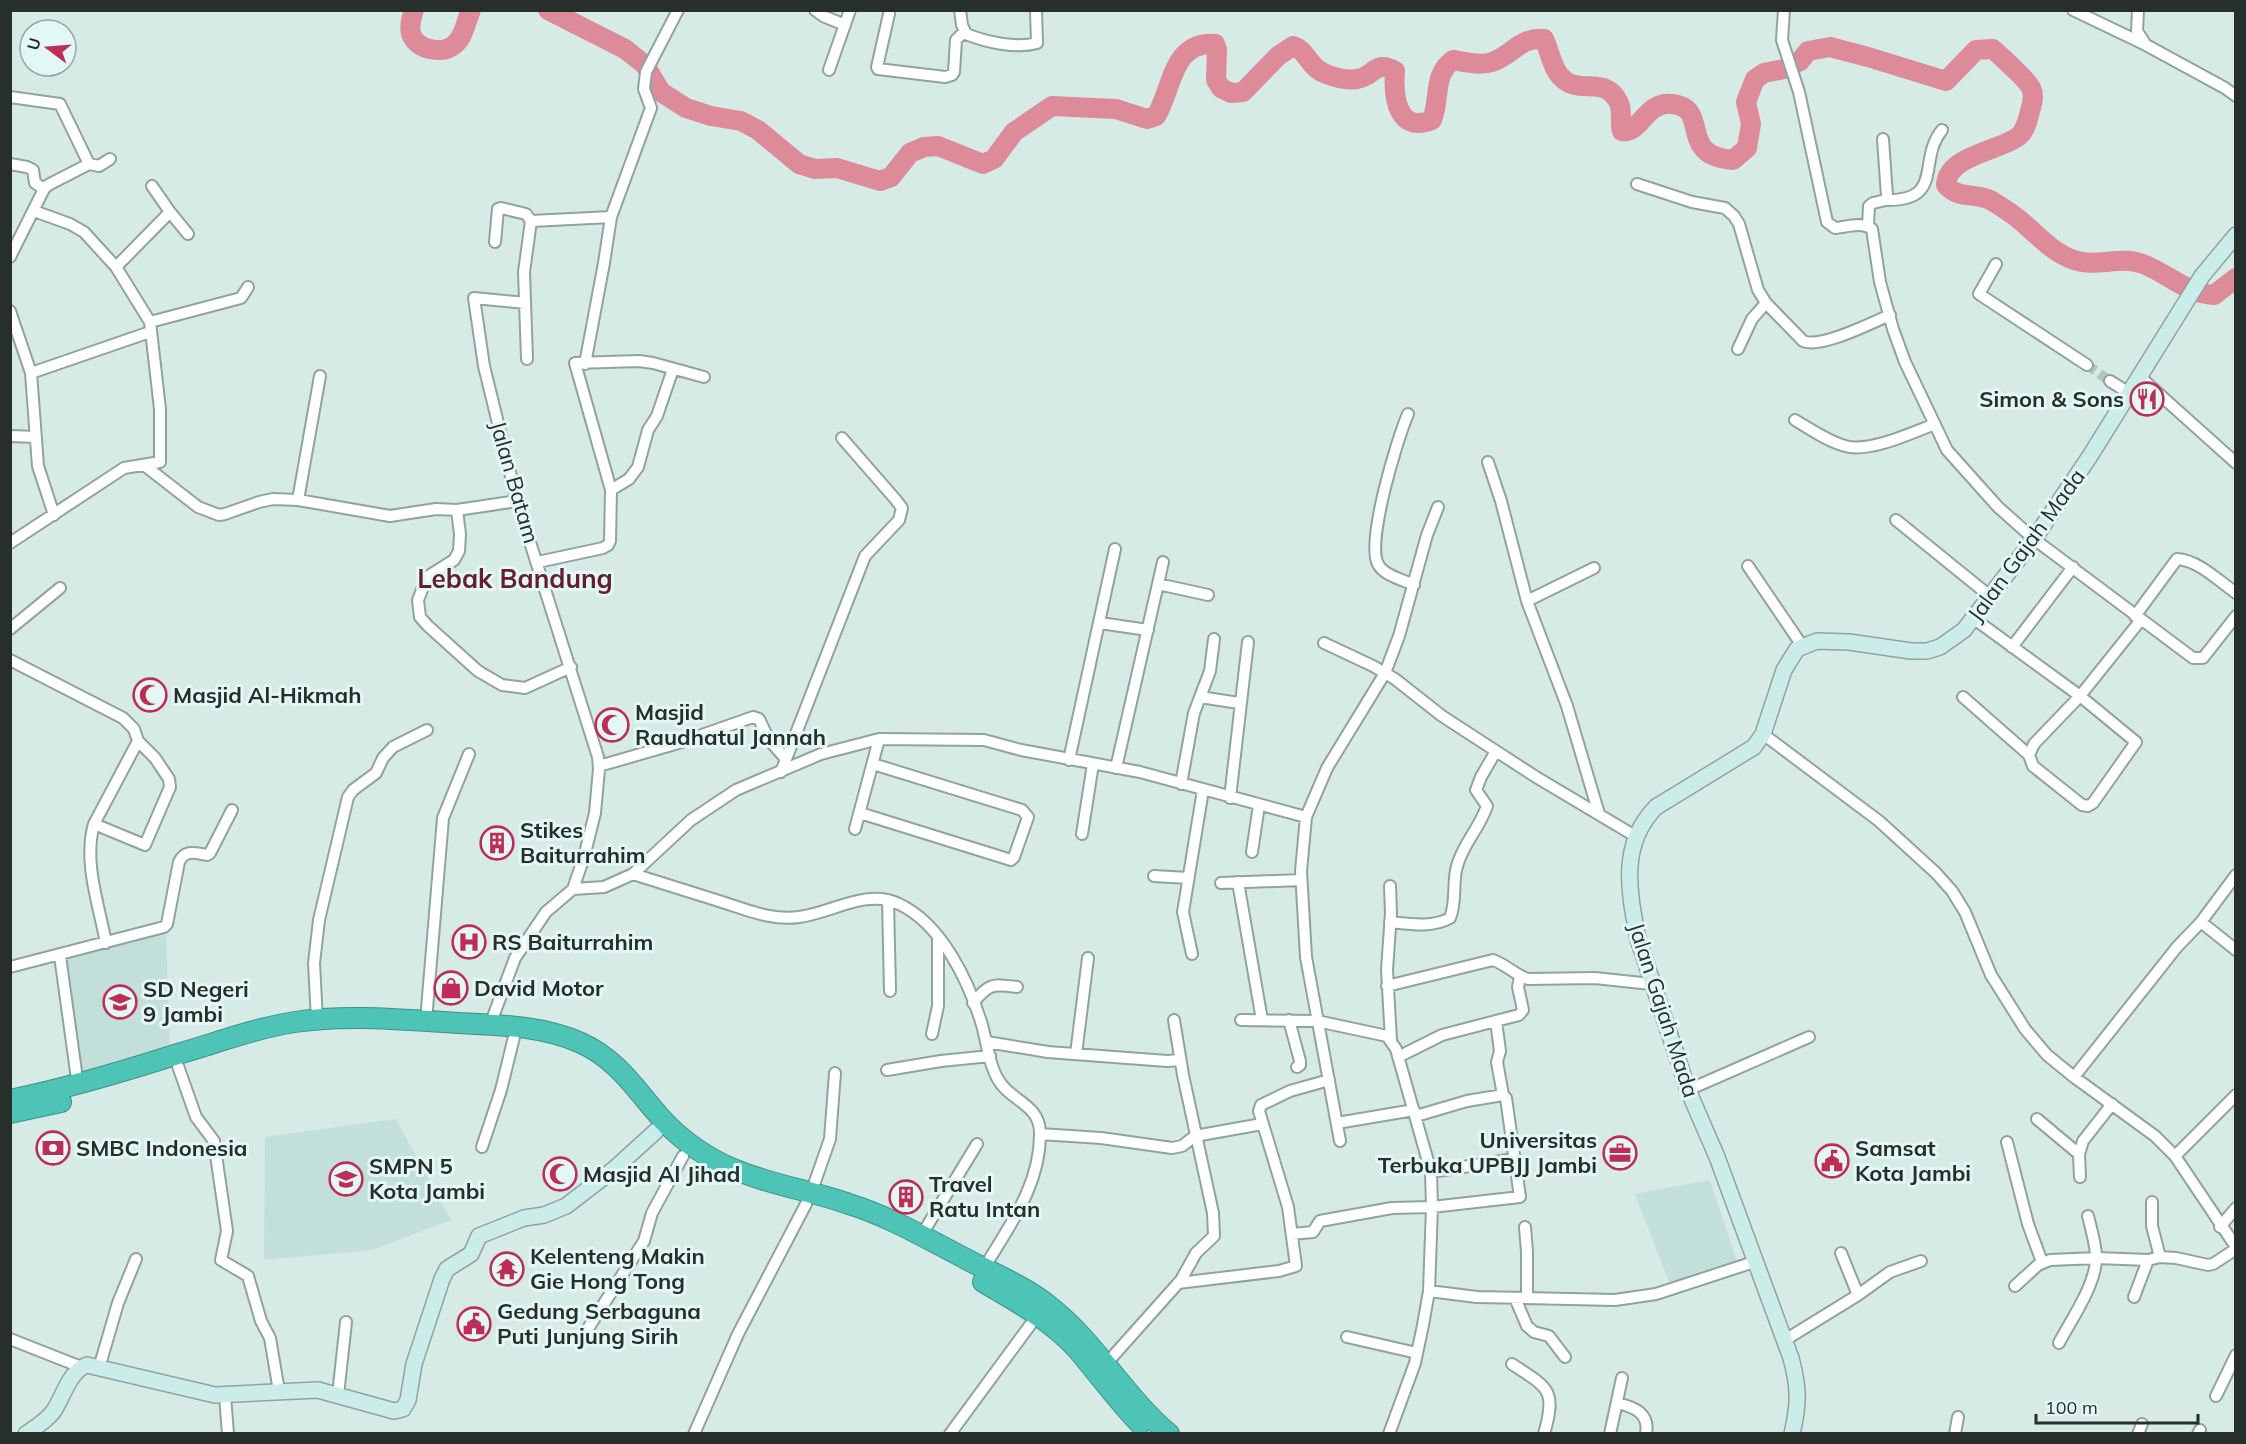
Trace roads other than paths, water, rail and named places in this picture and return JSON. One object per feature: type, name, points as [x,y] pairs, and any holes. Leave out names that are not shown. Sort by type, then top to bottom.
[{"type":"highway","points":[[10,1113],[81,1098],[258,1043],[317,1020],[366,1018],[426,1021],[490,1025],[558,1035],[598,1051],[625,1074],[662,1119],[689,1145],[729,1167],[808,1198],[904,1240],[1012,1298],[1042,1309],[1057,1330],[1076,1348],[1145,1432]]},
{"type":"highway","points":[[10,1100],[78,1086],[255,1030],[365,1030],[514,1037],[564,1047],[584,1056],[615,1081],[656,1131],[683,1156],[725,1179],[808,1198],[851,1204],[984,1268],[1085,1339],[1154,1421],[1169,1434]]},
{"type":"main road","name":"Jalan Gajah Mada","points":[[1792,1434],[1797,1413],[1798,1384],[1785,1340],[1713,1145],[1688,1090],[1651,984],[1638,939],[1629,864],[1635,836],[1647,816],[1656,807],[1754,747],[1763,734],[1789,659],[1803,646],[1817,641],[1849,642],[1911,651],[1927,651],[1940,647],[1964,630],[2034,539],[2090,456],[2184,303],[2235,235]]},
{"type":"main road","points":[[26,1434],[45,1421],[81,1367],[87,1365],[225,1396],[318,1390],[394,1411],[403,1409],[408,1400],[414,1364],[447,1269],[471,1254],[479,1236],[524,1218],[544,1215],[566,1206],[613,1170],[656,1131]]},
{"type":"street","points":[[585,364],[610,217],[651,108],[644,90],[646,72],[678,10]]},
{"type":"street","points":[[815,10],[822,16],[845,25]]},
{"type":"street","points":[[829,69],[850,10]]},
{"type":"street","points":[[960,10],[964,32]]},
{"type":"street","points":[[964,32],[993,42],[1034,44],[1038,41],[1036,10]]},
{"type":"street","points":[[1784,10],[1782,40],[1794,74],[1827,222],[1835,228],[1853,225],[1868,226],[1872,229],[1880,282],[1905,362],[1947,450],[1998,507],[2034,539],[2193,658],[2203,658],[2235,616]]},
{"type":"street","points":[[2073,10],[2146,45],[2225,88],[2235,96]]},
{"type":"street","points":[[2138,10],[2137,31],[2146,45]]},
{"type":"street","points":[[890,14],[878,69],[945,77],[952,75],[956,40],[964,32]]},
{"type":"street","points":[[10,97],[60,104],[89,164]]},
{"type":"street","points":[[1868,226],[1869,206],[1873,203],[1898,200],[1918,194],[1930,169],[1931,147],[1942,130]]},
{"type":"street","points":[[1884,139],[1886,200]]},
{"type":"street","points":[[10,257],[44,189],[56,180],[89,164],[99,166],[110,159]]},
{"type":"street","points":[[10,164],[33,170],[35,183],[44,189]]},
{"type":"street","points":[[1637,184],[1692,202],[1725,208],[1734,216],[1739,224],[1758,290],[1766,303],[1803,341],[1811,344],[1844,334],[1890,315]]},
{"type":"street","points":[[152,186],[188,234]]},
{"type":"street","points":[[495,242],[498,209],[526,214],[531,221],[524,272],[527,359]]},
{"type":"street","points":[[10,543],[124,468],[157,464],[161,459],[160,409],[150,327],[116,267],[84,232],[64,221],[34,211]]},
{"type":"street","points":[[116,267],[170,212]]},
{"type":"street","points":[[531,221],[610,217]]},
{"type":"street","points":[[1996,264],[1979,294],[2087,364]]},
{"type":"street","points":[[32,373],[150,327],[241,298],[249,287]]},
{"type":"street","name":"Jalan Batam","points":[[525,303],[474,298],[484,366],[517,501],[598,757],[595,813],[573,889]]},
{"type":"street","points":[[1738,349],[1752,319],[1766,303]]},
{"type":"street","points":[[10,311],[32,373],[38,466],[54,515]]},
{"type":"street","points":[[538,562],[608,545],[611,490],[575,363],[639,361],[704,377]]},
{"type":"street","points":[[611,490],[629,479],[638,467],[648,430],[657,416],[674,369]]},
{"type":"street","points":[[298,500],[320,376]]},
{"type":"street","points":[[2139,376],[2235,463]]},
{"type":"street","points":[[2110,381],[2129,393]]},
{"type":"street","points":[[1408,414],[1397,439],[1385,489],[1376,537],[1376,562],[1382,570],[1414,585]]},
{"type":"street","points":[[1795,420],[1834,441],[1854,447],[1896,438],[1935,424]]},
{"type":"street","points":[[10,436],[36,437]]},
{"type":"street","points":[[781,772],[865,556],[899,520],[902,508],[842,438]]},
{"type":"street","points":[[1488,462],[1501,501],[1527,601],[1567,706],[1599,814]]},
{"type":"street","points":[[144,465],[198,507],[219,515],[266,500],[298,500],[390,516],[436,509],[457,510],[517,501]]},
{"type":"street","points":[[1340,1141],[1306,957],[1301,880],[1306,817],[1327,768],[1385,673],[1400,636],[1427,535],[1438,507]]},
{"type":"street","points":[[457,510],[459,550],[453,560],[427,577],[418,600],[420,617],[478,671],[502,686],[525,688],[571,667]]},
{"type":"street","points":[[1896,520],[1991,597]]},
{"type":"street","points":[[1069,760],[1115,549]]},
{"type":"street","points":[[2029,755],[2034,744],[2080,696],[2177,559],[2190,562],[2235,593]]},
{"type":"street","points":[[1116,768],[1163,562]]},
{"type":"street","points":[[1748,566],[1803,646]]},
{"type":"street","points":[[2012,647],[2073,567]]},
{"type":"street","points":[[1527,601],[1594,568]]},
{"type":"street","points":[[1158,584],[1208,595]]},
{"type":"street","points":[[10,629],[60,588]]},
{"type":"street","points":[[1963,697],[2029,755],[2033,766],[2082,805],[2088,806],[2093,803],[2136,742],[2080,696],[1973,618]]},
{"type":"street","points":[[1100,623],[1148,630]]},
{"type":"street","points":[[1181,784],[1194,713],[1210,671],[1214,639]]},
{"type":"street","points":[[1230,798],[1239,703],[1248,642]]},
{"type":"street","points":[[1324,643],[1385,673],[1442,716],[1635,836]]},
{"type":"street","points":[[10,660],[123,718],[135,729],[138,741],[155,758],[170,782],[170,788],[145,845],[94,824]]},
{"type":"street","points":[[1200,697],[1239,703]]},
{"type":"street","points":[[599,766],[682,742],[753,717],[759,718],[769,740],[786,759]]},
{"type":"street","points":[[317,1020],[314,963],[319,920],[348,797],[353,790],[376,773],[383,758],[393,747],[427,729]]},
{"type":"street","points":[[1763,734],[1879,821],[1936,873],[1952,891],[1965,912],[1992,975],[2025,1029],[2047,1055],[2155,1136],[2175,1156],[2235,1248],[2213,1264],[2208,1265],[2160,1257],[2148,1260],[2097,1258],[2042,1262],[2015,1286]]},
{"type":"street","points":[[490,1025],[516,958],[546,912],[573,889],[604,887],[633,874],[691,819],[736,790],[821,754],[879,739],[984,740],[1069,760],[1140,772],[1306,817]]},
{"type":"street","points":[[855,829],[879,739]]},
{"type":"street","points":[[106,943],[91,865],[90,850],[94,824],[138,741]]},
{"type":"street","points":[[1390,922],[1428,925],[1442,923],[1450,918],[1454,904],[1457,863],[1472,835],[1479,828],[1487,806],[1477,794],[1477,786],[1496,751]]},
{"type":"street","points":[[426,1021],[443,818],[469,754]]},
{"type":"street","points":[[860,813],[1011,860],[1028,817],[1022,810],[873,764]]},
{"type":"street","points":[[1082,834],[1093,764]]},
{"type":"street","points":[[1192,954],[1184,912],[1203,790]]},
{"type":"street","points":[[1252,852],[1259,805]]},
{"type":"street","points":[[10,967],[60,956],[164,927],[168,924],[182,855],[186,852],[207,855],[210,853],[232,810]]},
{"type":"street","points":[[633,874],[776,918],[814,915],[861,899],[888,900],[904,907],[938,936],[956,963],[973,1003],[1000,1082],[1035,1113],[1040,1134],[1038,1165],[1031,1187],[984,1268]]},
{"type":"street","points":[[2074,1077],[2177,947],[2201,922],[2235,875]]},
{"type":"street","points":[[1154,876],[1188,878]]},
{"type":"street","points":[[1221,883],[1301,880]]},
{"type":"street","points":[[1238,882],[1262,1020]]},
{"type":"street","points":[[1389,1434],[1418,1353],[1429,1291],[1432,1207],[1431,1172],[1391,1040],[1387,986],[1390,886]]},
{"type":"street","points":[[888,900],[890,991]]},
{"type":"street","points":[[2201,922],[2235,950]]},
{"type":"street","points":[[932,1034],[938,1006],[938,936]]},
{"type":"street","points":[[60,956],[78,1086]]},
{"type":"street","points":[[1076,1054],[1088,958]]},
{"type":"street","points":[[1387,986],[1493,960],[1528,979],[1595,978],[1651,984]]},
{"type":"street","points":[[1398,1057],[1442,1035],[1521,1013],[1518,987],[1520,976]]},
{"type":"street","points":[[973,1003],[988,986],[994,984],[1017,987]]},
{"type":"street","points":[[1106,1364],[1178,1283],[1196,1253],[1213,1238],[1215,1230],[1181,1067],[1174,1020]]},
{"type":"street","points":[[1241,1020],[1317,1020],[1380,1034],[1391,1040]]},
{"type":"street","points":[[1289,1020],[1300,1061],[1297,1067]]},
{"type":"street","points":[[1292,1234],[1313,1232],[1320,1221],[1392,1208],[1432,1207],[1520,1197],[1506,1098],[1503,1095],[1497,1062],[1500,1051],[1496,1021]]},
{"type":"street","points":[[482,1147],[501,1090],[514,1037]]},
{"type":"street","points":[[1688,1090],[1809,1037]]},
{"type":"street","points":[[887,1070],[941,1061],[988,1049],[1167,1061],[1181,1067]]},
{"type":"street","points":[[178,1066],[196,1118],[214,1141],[227,1231],[222,1262],[248,1276],[261,1321],[270,1338],[279,1391]]},
{"type":"street","points":[[694,1434],[738,1334],[808,1198],[830,1138],[835,1073]]},
{"type":"street","points":[[1178,1283],[1279,1270],[1297,1263],[1287,1204],[1259,1111],[1261,1105],[1290,1092],[1329,1080]]},
{"type":"street","points":[[1337,1123],[1415,1113],[1503,1095]]},
{"type":"street","points":[[2175,1156],[2235,1095]]},
{"type":"street","points":[[2080,1177],[2079,1154],[2086,1136],[2112,1104]]},
{"type":"street","points":[[2037,1119],[2079,1154]]},
{"type":"street","points":[[1040,1134],[1101,1138],[1172,1148],[1182,1146],[1196,1136],[1262,1124]]},
{"type":"street","points":[[2007,1142],[2028,1224],[2042,1262]]},
{"type":"street","points":[[921,1236],[977,1144]]},
{"type":"street","points":[[580,1341],[644,1241],[652,1213],[683,1156]]},
{"type":"street","points":[[1431,1172],[1514,1159]]},
{"type":"street","points":[[2152,1202],[2152,1226],[2160,1257]]},
{"type":"street","points":[[2220,1227],[2235,1208]]},
{"type":"street","points":[[2059,1343],[2087,1290],[2097,1258],[2088,1216]]},
{"type":"street","points":[[1525,1227],[1527,1298]]},
{"type":"street","points":[[1841,1253],[1858,1295]]},
{"type":"street","points":[[99,1368],[118,1303],[136,1258]]},
{"type":"street","points":[[2134,1297],[2148,1260]]},
{"type":"street","points":[[1429,1291],[1515,1298],[1599,1301],[1636,1298],[1684,1286],[1757,1261]]},
{"type":"street","points":[[1785,1340],[1858,1295],[1890,1272],[1921,1261]]},
{"type":"street","points":[[1515,1298],[1527,1326],[1534,1332],[1549,1336],[1565,1357]]},
{"type":"street","points":[[950,1434],[1042,1309]]},
{"type":"street","points":[[338,1395],[346,1322]]},
{"type":"street","points":[[1347,1337],[1418,1353]]},
{"type":"street","points":[[10,1339],[81,1367]]},
{"type":"street","points":[[2216,1396],[2235,1355]]},
{"type":"street","points":[[1512,1364],[1546,1389],[1551,1409],[1544,1434]]},
{"type":"street","points":[[1610,1434],[1622,1378]]},
{"type":"street","points":[[225,1396],[228,1434]]},
{"type":"street","points":[[1617,1403],[1632,1407],[1641,1413],[1647,1423],[1646,1434]]},
{"type":"street","points":[[1955,1434],[1958,1417]]},
{"type":"waterway","points":[[414,10],[410,28],[411,35],[422,46],[433,50],[451,47],[458,41],[471,10]]},
{"type":"waterway","points":[[548,10],[625,49],[645,65],[661,92],[686,108],[711,116],[741,121],[758,130],[799,164],[815,169],[837,168],[880,181],[891,177],[910,153],[924,147],[938,146],[983,164],[994,159],[1014,132],[1052,106],[1116,109],[1147,119],[1156,116],[1181,58],[1190,50],[1201,45],[1215,44],[1217,50],[1216,80],[1221,88],[1231,93],[1243,92],[1278,56],[1293,46],[1302,51],[1317,69],[1339,78],[1363,78],[1379,68],[1388,68],[1395,71],[1395,91],[1404,117],[1411,122],[1420,123],[1432,120],[1442,73],[1453,60],[1482,64],[1492,62],[1528,41],[1544,39],[1553,65],[1562,78],[1577,85],[1607,89],[1613,94],[1620,106],[1622,131],[1634,128],[1655,107],[1663,104],[1684,107],[1694,122],[1699,142],[1705,150],[1716,157],[1733,160],[1747,148],[1751,124],[1746,102],[1755,79],[1764,73],[1784,69],[1800,61],[1808,51],[1830,47],[1946,81],[1976,50],[1993,49],[2020,74],[2031,88],[2033,100],[2026,124],[2019,136],[1965,160],[1955,167],[1946,185],[1951,190],[1992,201],[2015,216],[2053,249],[2074,260],[2091,263],[2126,261],[2143,264],[2204,294],[2214,295],[2236,278]]},
{"type":"tunnel","points":[[2087,365],[2110,381]]},
{"type":"place","name":"Simon & Sons","points":[[2147,399]]},
{"type":"place","name":"Masjid Al-Hikmah","points":[[150,695]]},
{"type":"place","name":"Masjid Raudhatul Jannah","points":[[612,725]]},
{"type":"place","name":"Stikes Baiturrahim","points":[[497,843]]},
{"type":"place","name":"RS Baiturrahim","points":[[469,942]]},
{"type":"place","name":"David Motor","points":[[451,988]]},
{"type":"place","name":"SD Negeri 9 Jambi","points":[[120,1002]]},
{"type":"place","name":"SMBC Indonesia","points":[[53,1148]]},
{"type":"place","name":"Universitas Terbuka UPBJJ Jambi","points":[[1620,1153]]},
{"type":"place","name":"Samsat Kota Jambi","points":[[1832,1161]]},
{"type":"place","name":"Masjid Al Jihad","points":[[560,1174]]},
{"type":"place","name":"SMPN 5 Kota Jambi","points":[[346,1179]]},
{"type":"place","name":"Travel Ratu Intan","points":[[906,1197]]},
{"type":"place","name":"Kelenteng Makin Gie Hong Tong","points":[[507,1269]]},
{"type":"place","name":"Gedung Serbaguna Puti Junjung Sirih","points":[[474,1324]]},
{"type":"district","name":"Lebak Bandung","points":[[515,579]]}]
